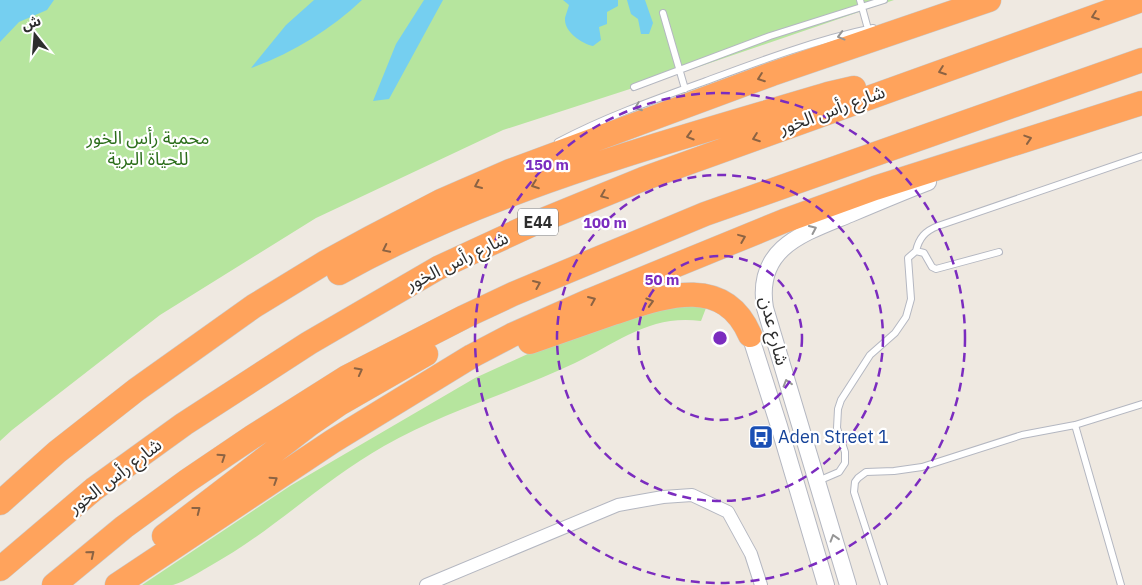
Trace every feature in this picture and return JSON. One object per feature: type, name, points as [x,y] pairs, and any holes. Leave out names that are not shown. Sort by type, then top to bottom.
[{"type":"highway","points":[[0,503],[84,430],[136,390],[254,306],[326,262],[441,201],[510,171],[673,110],[989,0]]},
{"type":"highway","name":"شارع رأس الخور","points":[[0,569],[94,489],[184,424],[309,343],[438,268],[533,224],[643,179],[1141,0]]},
{"type":"highway","points":[[54,585],[124,528],[179,487],[287,414],[362,369],[464,317],[513,294],[705,214],[1142,60]]},
{"type":"highway","points":[[1109,72],[1142,72]]},
{"type":"highway","points":[[182,359],[350,267],[438,224],[494,200],[604,162],[828,94],[872,85],[906,83]]},
{"type":"highway","points":[[117,585],[333,441],[472,356],[512,335],[591,300],[784,221],[875,188],[1142,103]]},
{"type":"highway","points":[[106,585],[191,514],[310,424],[339,404],[472,326],[513,294]]},
{"type":"highway","points":[[425,386],[559,331],[677,295],[703,295],[729,306],[740,318],[750,335]]},
{"type":"street","name":"شارع عدن","points":[[848,585],[765,308],[764,285],[769,266],[788,242],[801,235],[957,170],[995,150]]},
{"type":"street","name":"شارع عدن","points":[[750,335],[826,585]]},
{"type":"street","points":[[426,585],[618,505],[663,497],[692,495],[728,512],[752,554],[761,585]]},
{"type":"lane","points":[[634,87],[861,4],[884,0]]},
{"type":"lane","points":[[861,4],[868,29]]},
{"type":"lane","points":[[663,14],[685,89]]},
{"type":"lane","points":[[900,23],[940,16]]},
{"type":"lane","points":[[554,144],[599,122],[685,89],[816,43],[884,26]]},
{"type":"lane","points":[[510,171],[541,151]]},
{"type":"lane","points":[[817,481],[839,472],[845,463],[845,452],[837,428],[838,409],[841,400],[867,360],[895,333],[906,318],[911,299],[908,258],[916,251],[923,235],[930,229],[938,226],[1142,156]]},
{"type":"lane","points":[[916,251],[926,254],[932,267],[936,269],[999,252]]},
{"type":"lane","points":[[884,585],[854,492],[855,482],[861,474],[870,471],[894,471],[922,467],[1022,435],[1075,425],[1142,404]]},
{"type":"lane","points":[[1075,425],[1120,585]]},
{"type":"green space","name":"محمية رأس الخور للحياة البرية","points":[[0,0],[894,0],[704,65],[503,130],[316,218],[160,315],[0,441]]},
{"type":"green space","points":[[678,305],[706,308],[701,321],[683,320],[650,326],[551,374],[431,422],[361,460],[255,538],[196,574],[172,585],[142,585],[290,486],[475,378],[541,348]]},
{"type":"water","points":[[0,0],[54,0],[47,10],[19,22],[0,42]]},
{"type":"water","points":[[314,0],[362,0],[310,40],[282,55],[251,68],[286,25]]},
{"type":"water","points":[[424,0],[443,0],[389,99],[373,101],[396,44]]},
{"type":"water","points":[[563,0],[618,0],[618,6],[607,12],[607,24],[599,27],[601,40],[593,46],[579,40],[567,28],[565,18],[569,5]]},
{"type":"water","points":[[627,0],[645,0],[653,23],[649,34],[641,34],[638,19],[631,14]]},
{"type":"place","name":"Aden Street 1","points":[[761,437]]}]
